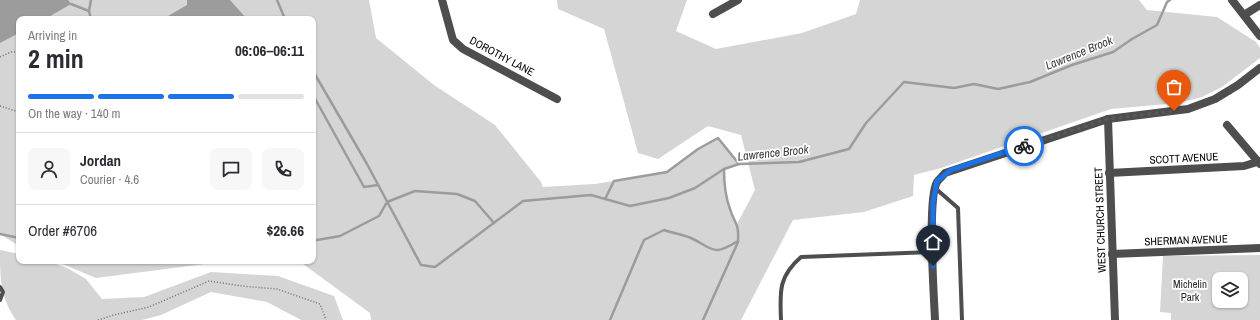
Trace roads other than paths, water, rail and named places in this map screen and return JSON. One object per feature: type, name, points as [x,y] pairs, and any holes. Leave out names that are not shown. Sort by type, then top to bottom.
[{"type":"street","name":"DOROTHY LANE","points":[[442,0],[454,40],[463,49],[557,99]]},
{"type":"street","points":[[713,14],[738,0]]},
{"type":"street","points":[[1232,0],[1260,36]]},
{"type":"street","points":[[1244,15],[1260,4]]},
{"type":"street","points":[[935,320],[932,252],[934,188],[937,181],[951,170],[1108,119],[1188,109],[1215,99],[1238,85],[1260,68]]},
{"type":"street","name":"WEST CHURCH STREET","points":[[1108,119],[1115,320]]},
{"type":"street","points":[[1227,125],[1259,162]]},
{"type":"street","name":"SCOTT AVENUE","points":[[1109,173],[1244,166],[1259,162]]},
{"type":"street","name":"SHERMAN AVENUE","points":[[1112,254],[1260,248]]},
{"type":"lane","points":[[934,188],[958,208],[962,320]]},
{"type":"lane","points":[[781,320],[780,290],[783,278],[792,265],[801,257],[932,252]]},
{"type":"lane","points":[[0,287],[3,292],[0,300]]},
{"type":"waterway","points":[[89,11],[91,0]]},
{"type":"waterway","points":[[277,0],[284,16]]},
{"type":"waterway","name":"Lawrence Brook","points":[[610,320],[644,240],[664,230],[688,237],[713,250],[723,249],[738,241],[737,227],[728,204],[726,194],[724,169],[739,164],[799,162],[849,149],[866,123],[904,82],[954,88],[974,84],[998,89],[1030,82],[1072,65],[1113,52],[1157,25],[1167,2],[1170,0]]},
{"type":"waterway","points":[[71,4],[89,11],[90,16]]},
{"type":"waterway","points":[[316,76],[367,164],[421,265],[435,267],[523,201],[591,195],[630,206],[669,198],[695,188],[724,169]]},
{"type":"waterway","points":[[316,100],[364,187],[378,185]]},
{"type":"waterway","points":[[605,199],[614,181],[667,172],[698,149],[718,138],[739,164]]},
{"type":"waterway","points":[[317,240],[340,236],[379,216],[387,202],[415,191],[457,194],[475,201],[494,223]]},
{"type":"waterway","points":[[0,234],[16,237]]},
{"type":"waterway","points":[[703,320],[738,242]]},
{"type":"park label","name":"Michelin Park","points":[[1190,290]]}]
